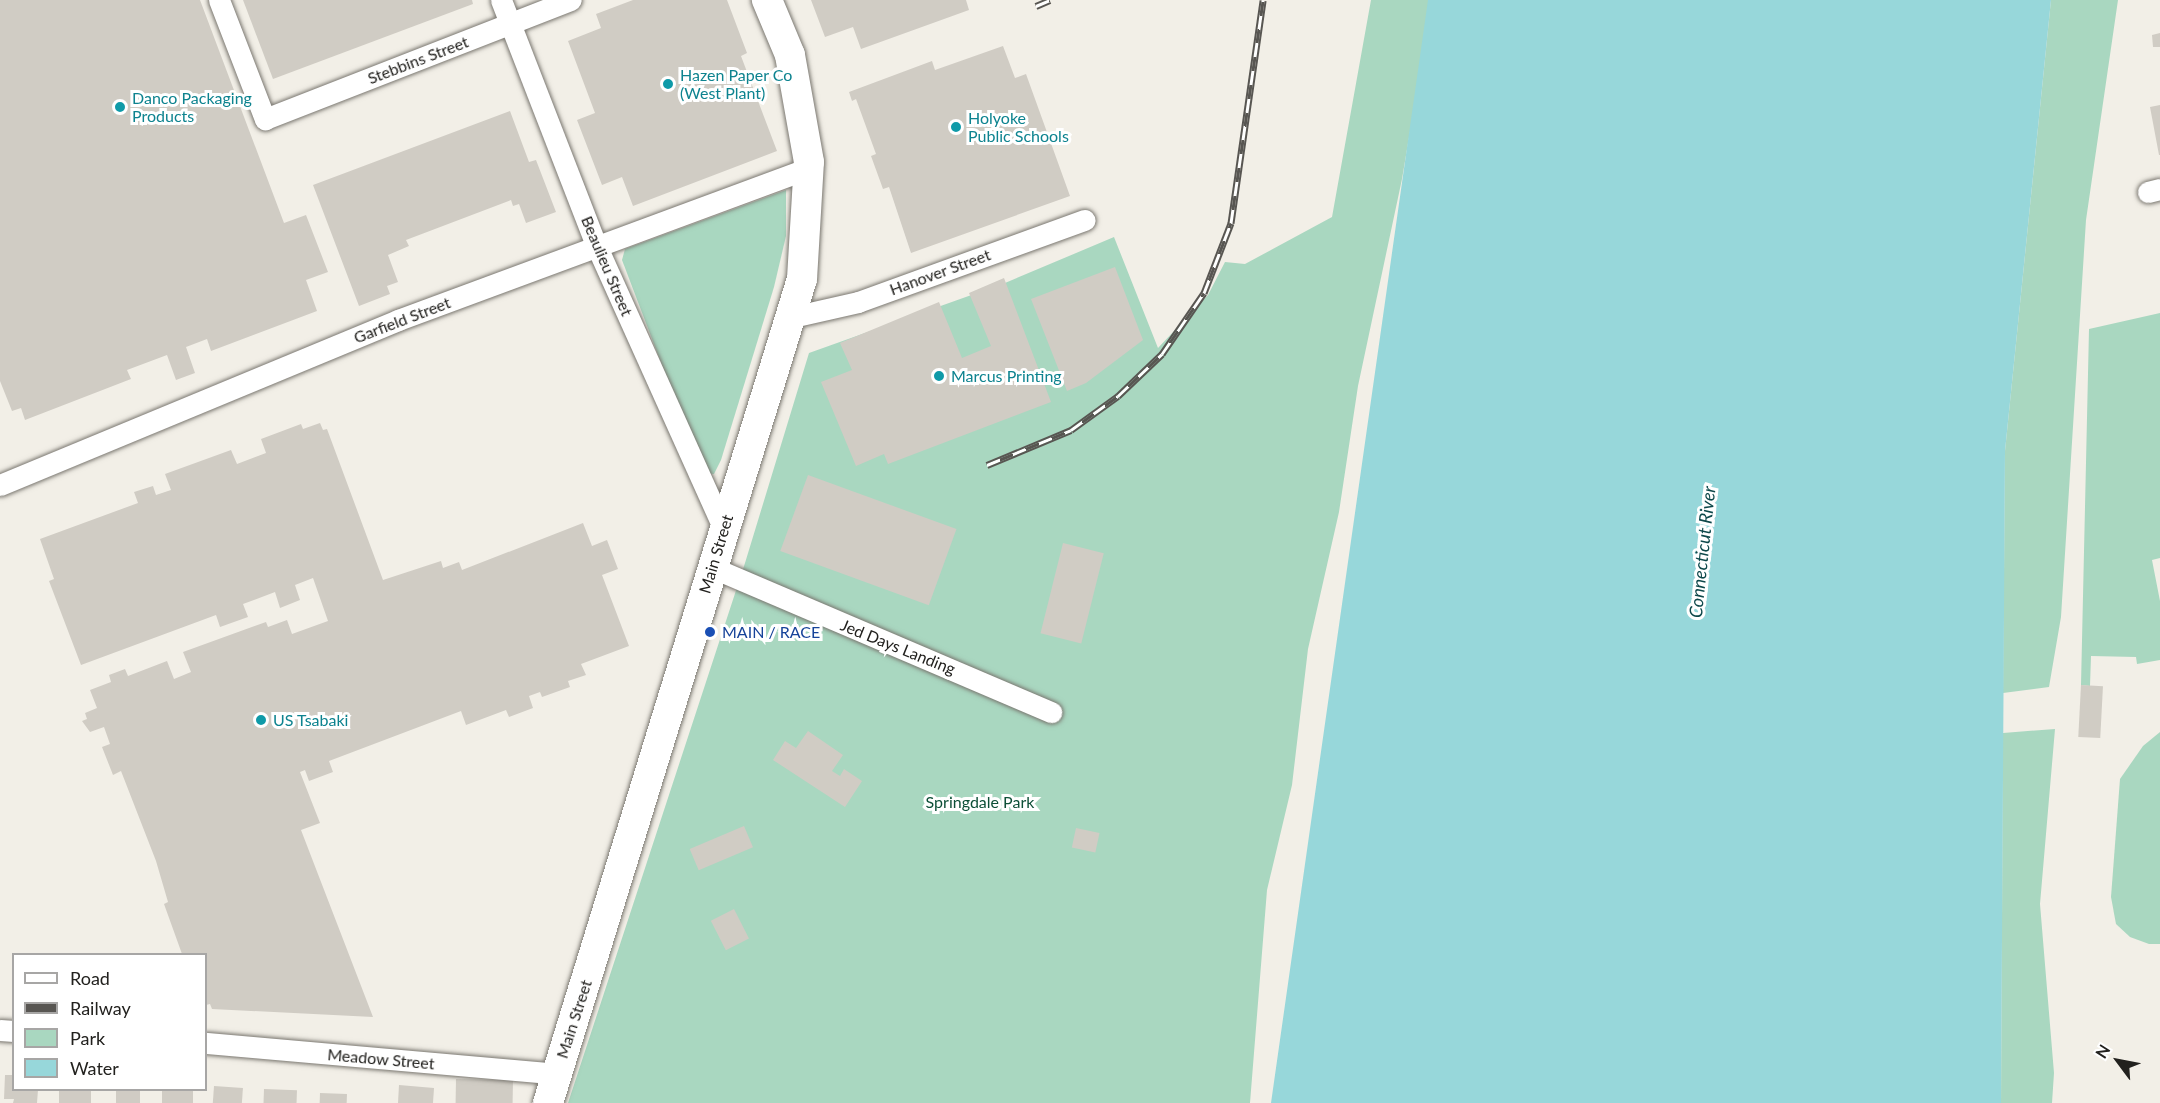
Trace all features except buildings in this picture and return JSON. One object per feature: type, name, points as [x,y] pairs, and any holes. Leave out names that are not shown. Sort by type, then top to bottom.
[{"type":"main road","name":"Main Street","points":[[548,1103],[723,528],[792,317],[802,279],[809,168],[790,55],[767,0]]},
{"type":"street","name":"Stebbins Street","points":[[219,0],[265,119],[571,0]]},
{"type":"street","name":"Beaulieu Street","points":[[501,0],[597,247],[723,528]]},
{"type":"street","name":"Garfield Street","points":[[0,485],[398,320],[809,168]]},
{"type":"street","name":"Hanover Street","points":[[792,317],[858,302],[1085,220]]},
{"type":"street","name":"Jed Days Landing","points":[[711,567],[1051,712]]},
{"type":"street","name":"Meadow Street","points":[[207,1043],[557,1074]]},
{"type":"green space","name":"Springdale Park","points":[[1371,0],[1432,0],[1402,179],[1358,386],[1339,512],[1308,649],[1292,785],[1267,890],[1250,1103],[568,1103],[745,563],[809,353],[1005,283],[1114,237],[1158,348],[1208,295],[1225,262],[1245,264],[1332,217]]},
{"type":"green space","points":[[2051,0],[2118,0],[2086,220],[2061,617],[2049,687],[2003,693],[2005,451]]},
{"type":"green space","points":[[786,190],[786,236],[774,287],[721,460],[714,474],[703,473],[622,260],[625,249]]},
{"type":"green space","points":[[2160,313],[2160,558],[2152,560],[2160,601],[2160,660],[2137,664],[2136,657],[2091,656],[2090,686],[2081,685],[2089,329]]},
{"type":"green space","points":[[2055,729],[2040,904],[2054,1073],[2052,1103],[2001,1103],[2003,733]]},
{"type":"green space","points":[[2160,732],[2160,944],[2149,944],[2130,937],[2116,924],[2111,897],[2120,779],[2143,746]]},
{"type":"water","name":"Connecticut River","points":[[1428,0],[2051,0],[2005,451],[2001,1103],[1271,1103]]},
{"type":"railway","points":[[1036,6],[1050,0]]},
{"type":"railway","points":[[987,465],[1071,430],[1118,396],[1162,354],[1204,293],[1231,223],[1263,0]]},
{"type":"place","name":"Hazen Paper Co (West Plant)","points":[[668,84]]},
{"type":"place","name":"Danco Packaging Products","points":[[120,107]]},
{"type":"place","name":"Holyoke Public Schools","points":[[956,127]]},
{"type":"place","name":"Marcus Printing","points":[[939,376]]},
{"type":"place","name":"MAIN / RACE","points":[[710,632]]},
{"type":"place","name":"US Tsabaki","points":[[261,720]]}]
